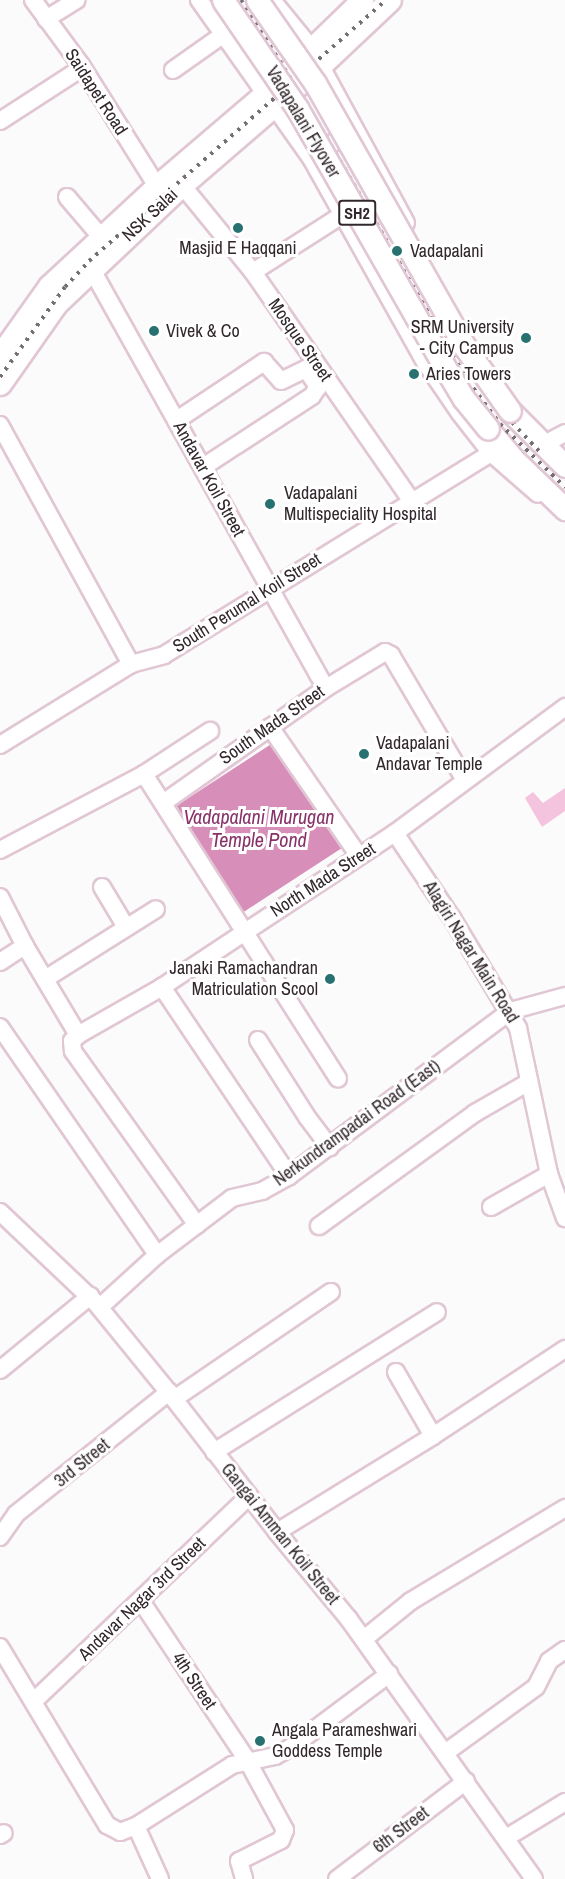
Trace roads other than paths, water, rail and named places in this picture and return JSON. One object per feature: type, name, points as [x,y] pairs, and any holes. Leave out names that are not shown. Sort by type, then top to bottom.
[{"type":"main road","name":"Vadapalani Flyover","points":[[223,0],[297,108],[464,399],[512,458],[562,507]]},
{"type":"main road","name":"Vadapalani Flyover","points":[[257,0],[315,83],[465,347],[510,411],[565,466]]},
{"type":"main road","points":[[316,57],[362,0]]},
{"type":"main road","points":[[0,355],[49,286],[157,186],[270,99],[316,57],[390,0]]},
{"type":"main road","name":"NSK Salai","points":[[0,384],[56,304],[270,99]]},
{"type":"street","name":"Saidapet Road","points":[[33,0],[82,68],[157,186]]},
{"type":"street","points":[[46,19],[77,0]]},
{"type":"street","points":[[200,0],[309,156],[425,362],[491,453],[527,487],[562,507]]},
{"type":"street","points":[[273,0],[316,57],[462,326],[517,407],[559,436],[565,455]]},
{"type":"street","points":[[173,70],[224,34]]},
{"type":"street","points":[[0,121],[82,68]]},
{"type":"street","points":[[309,156],[356,129]]},
{"type":"street","name":"Mosque Street","points":[[182,185],[253,272],[411,500]]},
{"type":"street","points":[[68,197],[101,237]]},
{"type":"street","points":[[253,272],[342,214]]},
{"type":"street","name":"Andavar Koil Street","points":[[92,270],[326,688]]},
{"type":"street","points":[[177,420],[264,362],[281,381],[306,369],[318,387],[312,396],[203,467]]},
{"type":"street","points":[[0,425],[131,664]]},
{"type":"street","name":"South Perumal Koil Street","points":[[0,745],[131,664],[164,655],[411,500],[491,453]]},
{"type":"street","name":"South Mada Street","points":[[163,803],[326,688],[385,652],[391,655],[465,780]]},
{"type":"street","name":"North Mada Street","points":[[75,1038],[162,987],[395,833],[565,707]]},
{"type":"street","points":[[270,727],[359,856]]},
{"type":"street","points":[[0,850],[144,774],[210,731]]},
{"type":"street","points":[[144,774],[338,1078]]},
{"type":"street","name":"Alagiri Nagar Main Road","points":[[395,833],[510,1011],[518,1028],[549,1174],[564,1215]]},
{"type":"street","points":[[102,887],[126,927]]},
{"type":"street","points":[[0,897],[75,1038],[73,1051],[197,1225]]},
{"type":"street","points":[[45,979],[156,909]]},
{"type":"street","points":[[0,962],[25,946]]},
{"type":"street","points":[[162,987],[289,1176]]},
{"type":"street","name":"Nerkundrampadai Road (East)","points":[[0,1370],[95,1302],[232,1198],[262,1191],[289,1176],[510,1011],[564,999]]},
{"type":"street","points":[[0,1027],[157,1255]]},
{"type":"street","points":[[258,1040],[307,1117],[330,1147]]},
{"type":"street","points":[[319,1226],[475,1113],[529,1082]]},
{"type":"street","points":[[491,1207],[549,1174]]},
{"type":"street","name":"Gangai Amman Koil Street","points":[[0,1212],[95,1302],[172,1395],[214,1452],[364,1639],[534,1879]]},
{"type":"street","name":"3rd Street","points":[[0,1537],[16,1514],[172,1395],[331,1292]]},
{"type":"street","points":[[214,1452],[436,1312]]},
{"type":"street","points":[[277,1532],[433,1436],[565,1349]]},
{"type":"street","points":[[396,1372],[433,1436]]},
{"type":"street","name":"Andavar Nagar 3rd Street","points":[[34,1701],[249,1496]]},
{"type":"street","points":[[364,1639],[411,1601],[565,1508]]},
{"type":"street","name":"4th Street","points":[[141,1601],[247,1760],[285,1830],[281,1840],[239,1860],[244,1879]]},
{"type":"street","points":[[445,1753],[536,1687],[549,1661],[565,1650]]},
{"type":"street","points":[[2,1656],[34,1701],[113,1830],[120,1832],[136,1826],[232,1765],[247,1760],[275,1756],[290,1748],[389,1674]]},
{"type":"street","name":"6th Street","points":[[337,1879],[466,1781]]},
{"type":"street","points":[[506,1838],[565,1802]]},
{"type":"street","points":[[136,1826],[160,1879]]},
{"type":"water","name":"Vadapalani Murugan Temple Pond","points":[[276,741],[345,846],[242,913],[173,808]]},
{"type":"railway","points":[[241,0],[313,114],[468,381],[500,424],[565,487]]},
{"type":"railway","points":[[0,377],[65,287],[89,261],[386,0]]},
{"type":"railway","points":[[326,119],[374,202]]},
{"type":"railway","points":[[448,333],[506,416],[539,451]]},
{"type":"place","name":"Masjid E Haqqani","points":[[238,228]]},
{"type":"place","name":"Vadapalani","points":[[397,251]]},
{"type":"place","name":"Vivek & Co","points":[[154,331]]},
{"type":"place","name":"SRM University - City Campus","points":[[526,338]]},
{"type":"place","name":"Aries Towers","points":[[414,374]]},
{"type":"place","name":"Vadapalani Multispeciality Hospital","points":[[270,504]]},
{"type":"place","name":"Vadapalani Andavar Temple","points":[[364,754]]},
{"type":"place","name":"Janaki Ramachandran Matriculation Scool","points":[[330,979]]},
{"type":"place","name":"Angala Parameshwari Goddess Temple","points":[[260,1741]]}]
